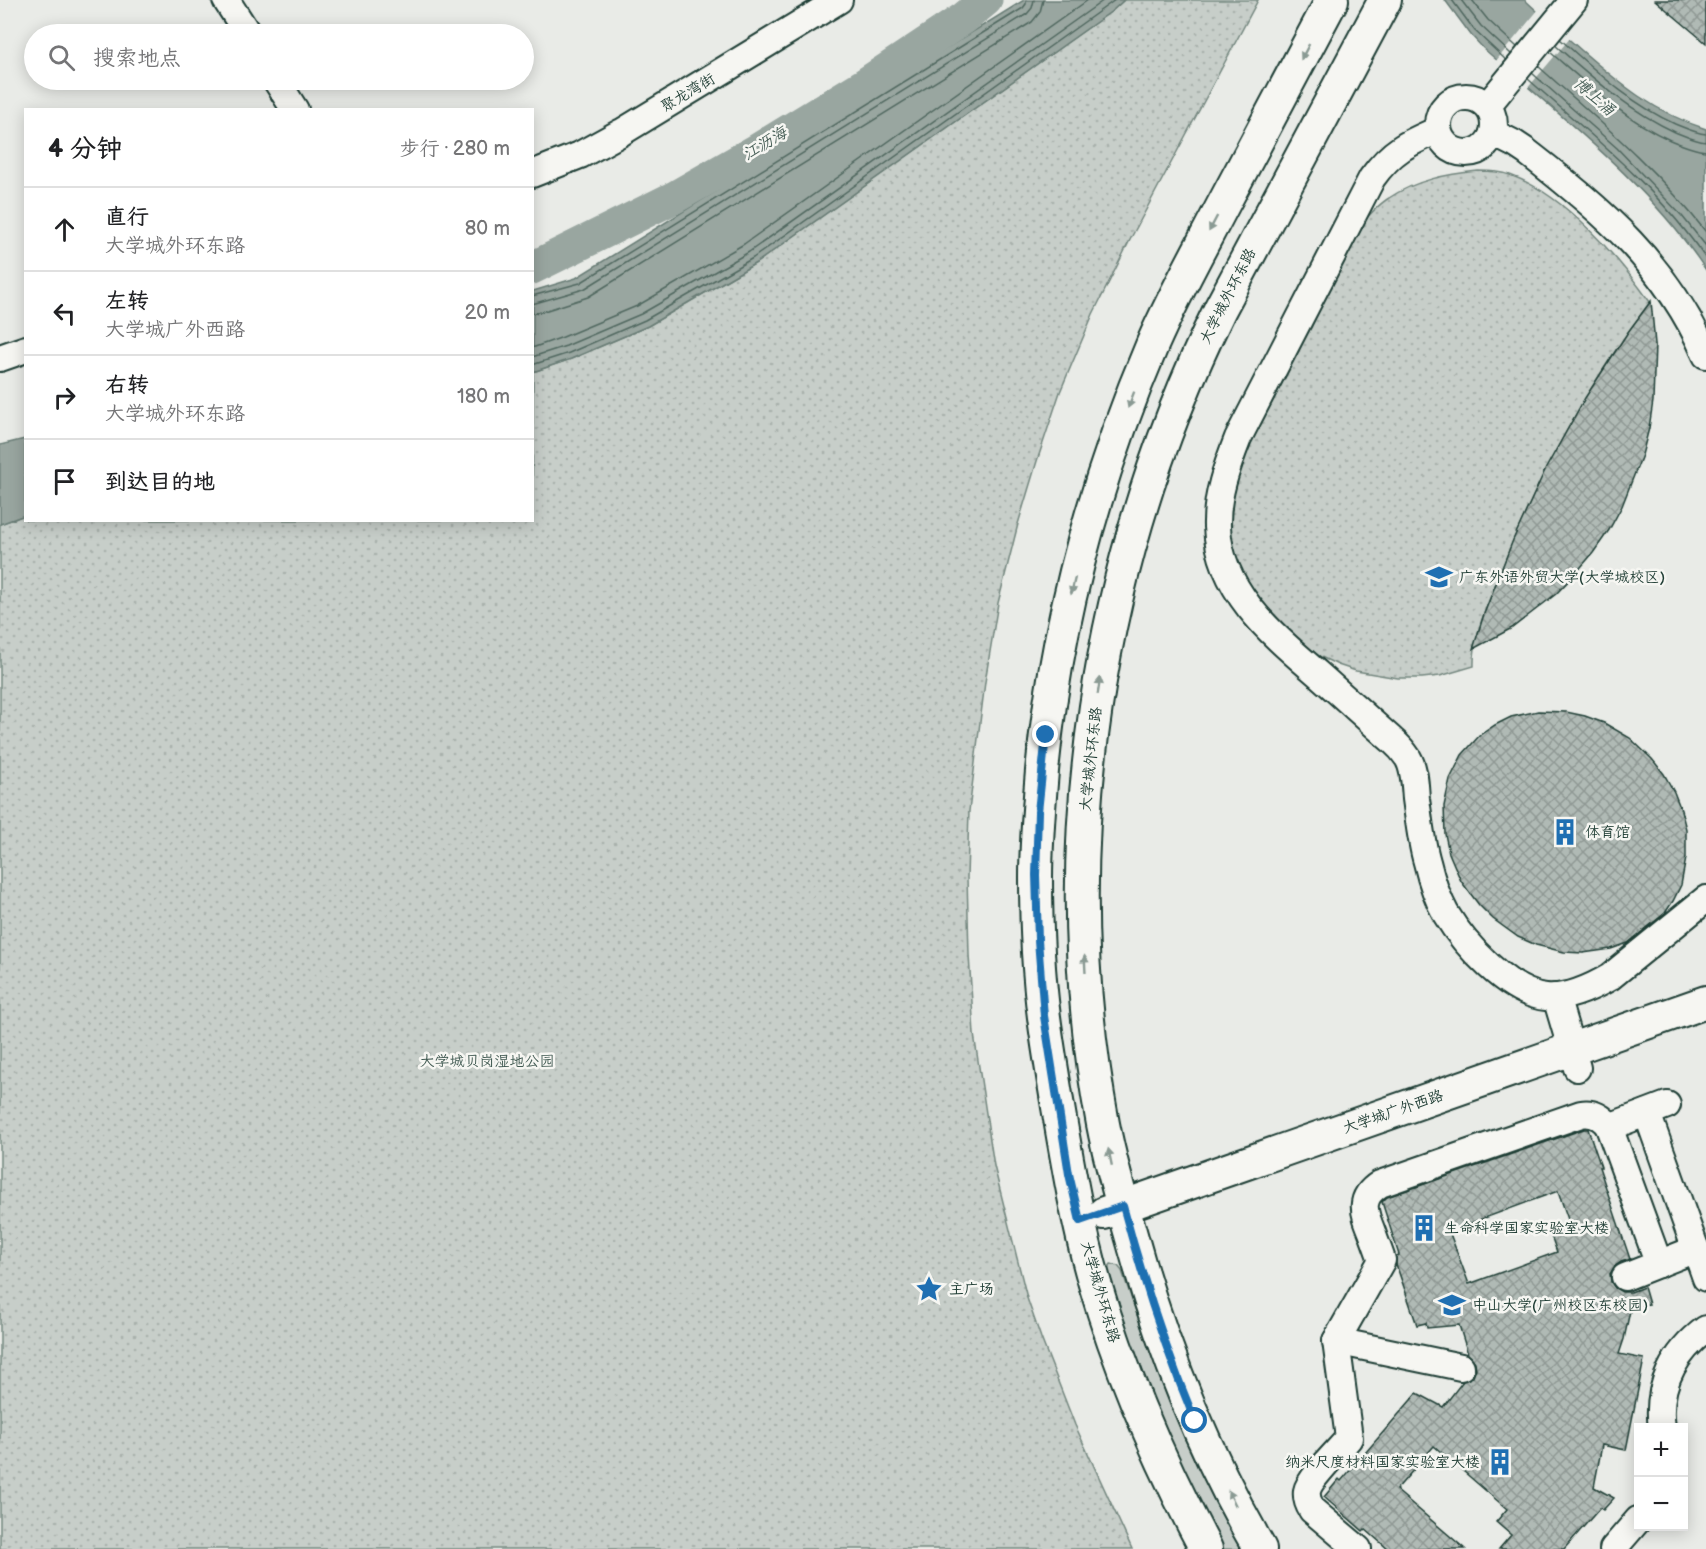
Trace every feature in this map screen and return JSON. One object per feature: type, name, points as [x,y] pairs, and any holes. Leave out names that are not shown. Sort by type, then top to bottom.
[{"type":"main road","name":"大学城外环东路","points":[[1206,1549],[1159,1455],[1132,1393],[1110,1333],[1082,1232],[1069,1174],[1044,1016],[1036,875],[1038,812],[1058,650],[1097,494],[1122,424],[1154,341],[1332,0]]},
{"type":"main road","name":"大学城外环东路","points":[[1260,1549],[1236,1506],[1195,1421],[1178,1379],[1148,1293],[1112,1164],[1103,1122],[1086,997],[1082,911],[1088,767],[1103,658],[1114,605],[1160,449],[1203,345],[1385,0]]},
{"type":"main road","name":"大学城广外西路","points":[[1082,1232],[1574,1059],[1706,1002]]},
{"type":"main road","name":"大学城广外西路","points":[[1574,1059],[1706,1023]]},
{"type":"street","points":[[226,0],[242,24]]},
{"type":"street","name":"聚龙湾街","points":[[534,173],[580,154],[622,132],[838,0]]},
{"type":"street","points":[[1487,105],[1567,9]]},
{"type":"street","points":[[283,90],[295,108]]},
{"type":"street","points":[[1469,97],[1476,98],[1487,105],[1493,116],[1494,128],[1486,145],[1481,149],[1461,153],[1444,142],[1437,123],[1441,110],[1450,101],[1469,97]]},
{"type":"street","points":[[1438,130],[1398,149],[1380,167],[1364,192],[1244,428],[1227,465],[1220,492],[1217,526],[1219,545],[1227,572],[1260,621],[1393,741],[1408,758],[1413,775],[1427,862],[1440,901],[1457,930],[1481,958],[1506,980],[1534,994],[1556,997],[1586,989],[1610,977],[1706,899]]},
{"type":"street","points":[[1493,133],[1527,152],[1622,232],[1648,260],[1671,291],[1706,355]]},
{"type":"street","points":[[0,358],[24,350]]},
{"type":"street","points":[[1556,997],[1574,1059]]},
{"type":"street","points":[[1610,1127],[1657,1109],[1706,1278]]},
{"type":"street","points":[[1358,1549],[1312,1509],[1306,1497],[1310,1483],[1349,1438],[1336,1341],[1382,1260],[1364,1209],[1372,1190],[1380,1184],[1581,1114],[1594,1114],[1610,1127],[1659,1264]]},
{"type":"street","points":[[1625,1277],[1696,1249]]},
{"type":"street","points":[[1662,1423],[1662,1401],[1672,1366],[1684,1348],[1706,1329]]},
{"type":"street","points":[[1336,1341],[1461,1367]]},
{"type":"street","points":[[1613,1549],[1634,1525]]},
{"type":"green space","name":"大学城贝岗湿地公园","points":[[1124,0],[1258,0],[1093,314],[1060,392],[1037,461],[998,603],[985,682],[969,811],[967,877],[974,1034],[994,1166],[1027,1298],[1041,1338],[1075,1425],[1132,1549],[0,1549],[0,524],[24,515],[24,522],[534,522],[534,372],[571,359],[648,326],[756,263],[1112,11]]},
{"type":"green space","points":[[1478,171],[1510,175],[1530,184],[1570,212],[1606,247],[1650,302],[1584,401],[1529,505],[1485,610],[1478,632],[1474,666],[1440,676],[1422,678],[1398,678],[1356,671],[1315,654],[1298,643],[1247,591],[1229,536],[1228,506],[1244,453],[1362,223],[1385,200],[1421,182]]},
{"type":"green space","points":[[1111,1264],[1118,1266],[1122,1271],[1179,1426],[1208,1489],[1241,1549],[1222,1549],[1172,1449],[1124,1329],[1107,1270]]},
{"type":"water","points":[[1024,0],[1124,0],[1112,11],[756,263],[648,326],[571,359],[534,372],[534,291],[576,278]]},
{"type":"water","name":"博上涌","points":[[1445,0],[1525,0],[1624,86],[1670,115],[1706,129],[1706,270],[1683,238],[1630,179],[1483,48]]},
{"type":"water","points":[[24,439],[24,515],[0,524],[0,445]]},
{"type":"pier","points":[[1539,9],[1571,37],[1526,90],[1495,62]]},
{"type":"building","points":[[1655,0],[1706,0],[1706,43]]},
{"type":"building","points":[[1651,301],[1655,344],[1653,401],[1642,455],[1622,506],[1593,553],[1556,594],[1512,628],[1473,649],[1513,540],[1546,468],[1585,398]]},
{"type":"building","name":"体育馆","points":[[1538,711],[1566,712],[1585,716],[1604,723],[1630,738],[1664,774],[1681,810],[1686,829],[1686,858],[1681,885],[1673,901],[1665,913],[1628,943],[1611,949],[1583,953],[1564,952],[1536,945],[1518,937],[1493,919],[1479,905],[1461,881],[1449,853],[1445,834],[1444,806],[1450,779],[1462,755],[1480,735],[1495,725],[1511,717]]},
{"type":"building","points":[[1588,1129],[1630,1259],[1614,1267],[1610,1274],[1611,1282],[1622,1292],[1631,1292],[1644,1287],[1649,1304],[1631,1306],[1619,1354],[1644,1359],[1626,1450],[1602,1445],[1594,1487],[1614,1498],[1603,1510],[1600,1508],[1564,1549],[1499,1549],[1511,1535],[1496,1522],[1507,1509],[1434,1446],[1396,1490],[1465,1549],[1388,1549],[1324,1497],[1339,1479],[1341,1481],[1417,1393],[1443,1407],[1463,1381],[1473,1377],[1476,1369],[1475,1362],[1468,1354],[1459,1325],[1427,1328],[1426,1323],[1417,1325],[1396,1264],[1396,1256],[1399,1255],[1382,1202],[1387,1197]],"holes":[[[1558,1191],[1570,1225],[1550,1233],[1557,1252],[1469,1284],[1449,1231]]]},
{"type":"waterway","name":"江沥海","points":[[534,267],[675,197],[757,150],[865,84],[964,18],[986,0]]},
{"type":"place","name":"广东外语外贸大学(大学城校区)","points":[[1439,577]]},
{"type":"place","name":"体育馆","points":[[1565,832]]},
{"type":"place","name":"生命科学国家实验室大楼","points":[[1424,1228]]},
{"type":"place","name":"主广场","points":[[929,1289]]},
{"type":"place","name":"中山大学(广州校区东校园)","points":[[1452,1305]]},
{"type":"place","name":"纳米尺度材料国家实验室大楼","points":[[1500,1462]]},
{"type":"route","points":[[1046,735],[1038,812],[1036,875],[1038,940],[1044,1016],[1069,1174],[1080,1221],[1123,1206],[1158,1324],[1195,1421]]}]
